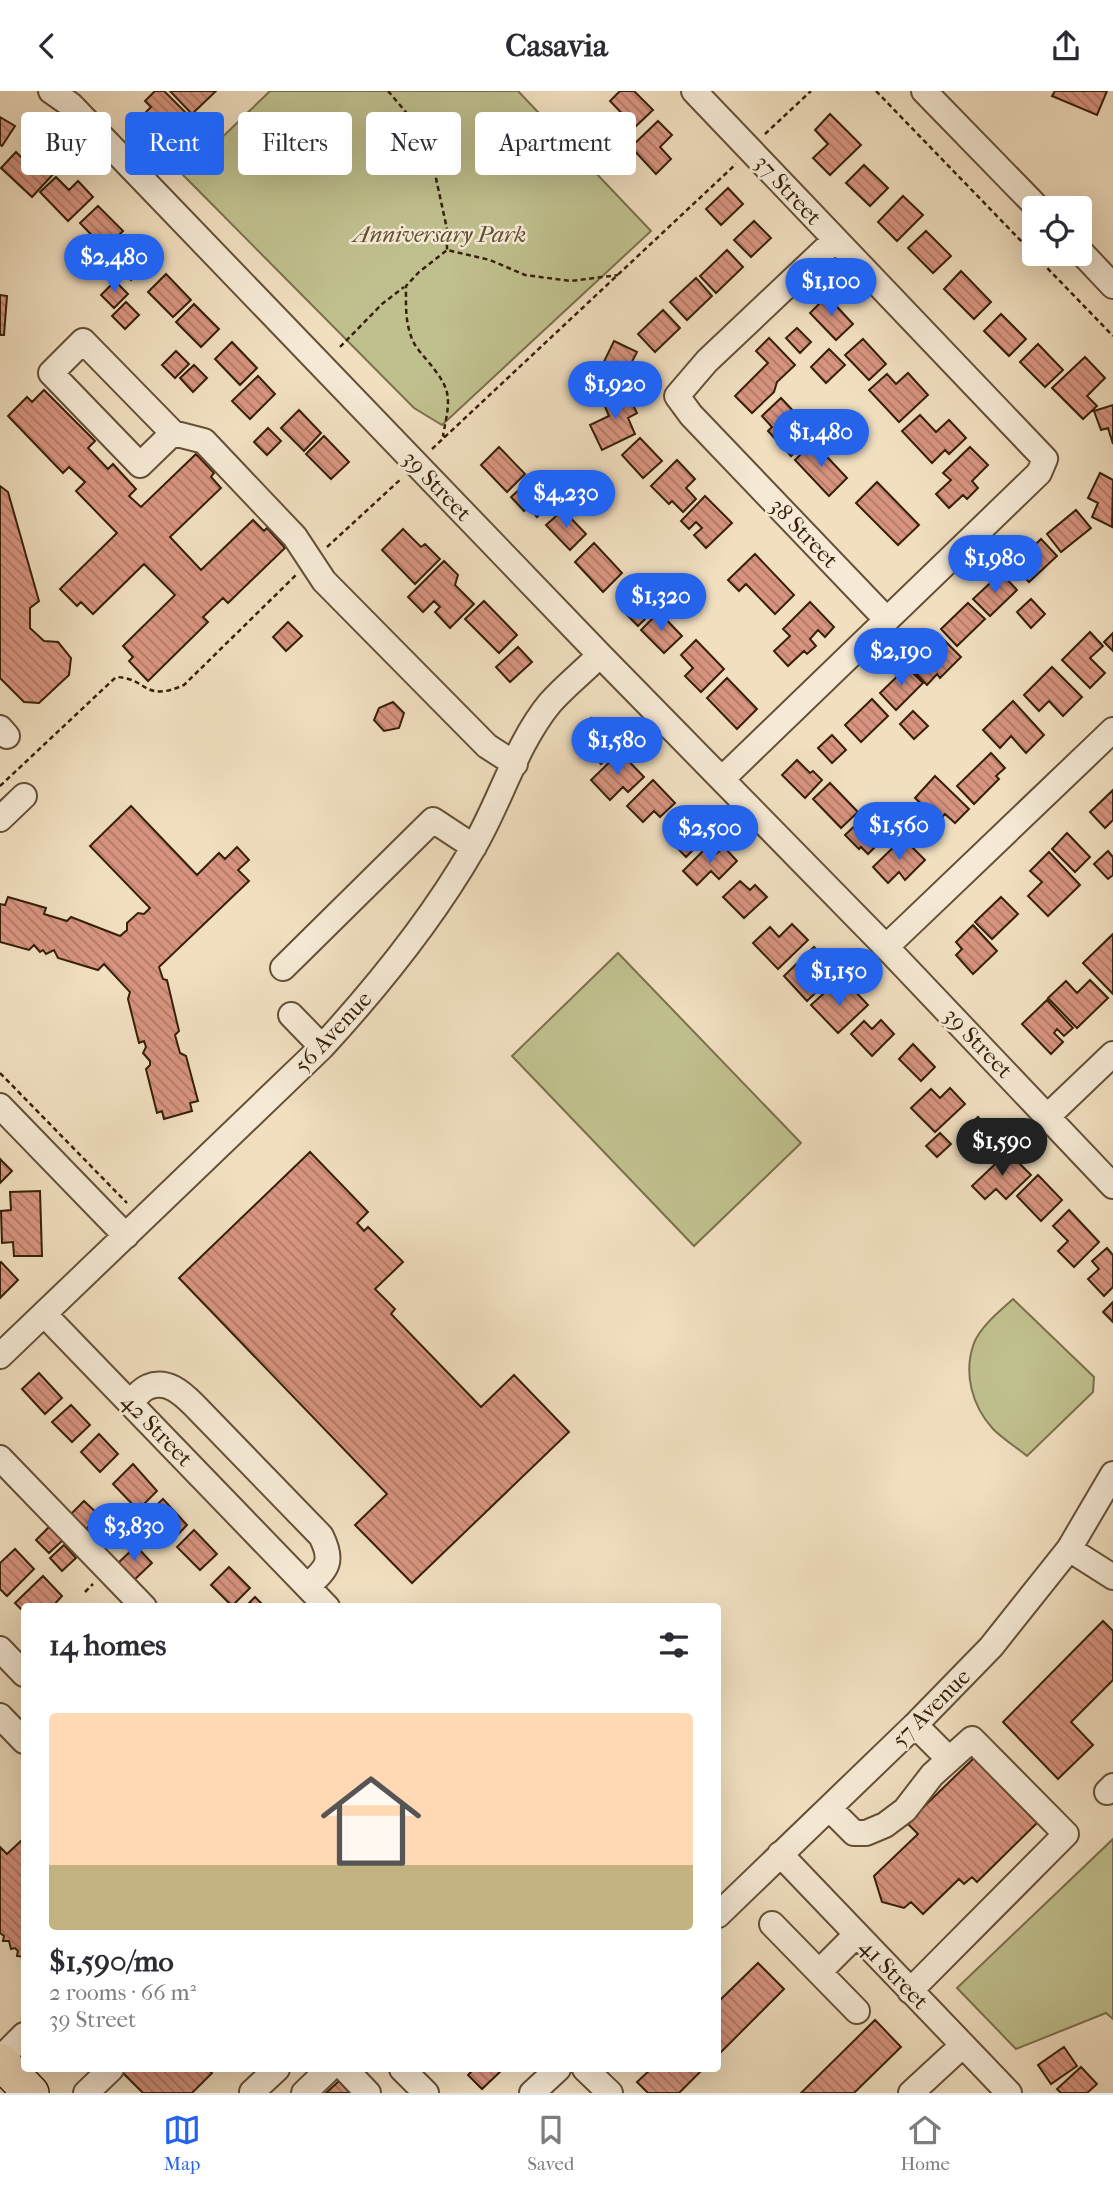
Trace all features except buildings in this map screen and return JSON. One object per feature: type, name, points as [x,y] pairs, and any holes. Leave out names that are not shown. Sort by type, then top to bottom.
[{"type":"highway","points":[[0,2060],[31,2093]]},
{"type":"street","name":"39 Street","points":[[51,91],[79,98],[600,655],[723,778],[1113,1186]]},
{"type":"street","name":"37 Street","points":[[694,91],[1045,459],[1040,473],[887,620]]},
{"type":"street","points":[[925,91],[1026,196]]},
{"type":"street","name":"38 Street","points":[[835,240],[707,361],[677,396],[691,415],[887,620]]},
{"type":"street","points":[[1092,264],[1113,286]]},
{"type":"street","points":[[173,433],[140,465],[51,373],[83,341],[173,433],[204,441],[296,537],[324,581],[487,746],[515,764]]},
{"type":"street","points":[[723,778],[887,620]]},
{"type":"street","name":"56 Avenue","points":[[0,1356],[322,1047],[365,1000],[404,951],[474,847],[529,735],[550,703],[600,655]]},
{"type":"street","points":[[886,947],[1113,730]]},
{"type":"street","points":[[0,819],[24,796]]},
{"type":"street","points":[[283,968],[433,820],[474,847]]},
{"type":"street","points":[[291,1014],[322,1047]]},
{"type":"street","points":[[1048,1116],[1113,1054]]},
{"type":"street","points":[[0,1107],[125,1235]]},
{"type":"street","name":"42 Street","points":[[44,1314],[323,1603]]},
{"type":"street","points":[[130,1402],[148,1386],[170,1385],[183,1393],[321,1536],[327,1548],[328,1562],[324,1571],[308,1586]]},
{"type":"street","points":[[0,1458],[140,1603]]},
{"type":"street","name":"57 Avenue","points":[[721,1912],[992,1647],[1069,1549],[1113,1474]]},
{"type":"street","points":[[1069,1549],[1113,1577]]},
{"type":"street","points":[[0,1649],[21,1671]]},
{"type":"street","points":[[0,1716],[21,1738]]},
{"type":"street","points":[[915,1725],[948,1758]]},
{"type":"street","points":[[829,1808],[854,1833],[866,1833],[885,1825],[905,1809],[948,1758],[972,1739],[1066,1834],[910,1991]]},
{"type":"street","name":"41 Street","points":[[780,1854],[1009,2093]]},
{"type":"street","points":[[772,1924],[857,2011]]},
{"type":"street","points":[[818,1972],[856,1935]]},
{"type":"street","points":[[0,2060],[21,2038]]},
{"type":"street","points":[[911,2093],[963,2045]]},
{"type":"street","points":[[252,2092],[274,2072]]},
{"type":"street","points":[[304,2093],[326,2072]]},
{"type":"street","points":[[348,2072],[368,2093]]},
{"type":"street","points":[[405,2072],[426,2093]]},
{"type":"street","points":[[532,2093],[555,2072]]},
{"type":"street","points":[[588,2072],[610,2093]]},
{"type":"path","points":[[388,91],[426,137],[447,229],[447,250]]},
{"type":"path","points":[[765,134],[811,91]]},
{"type":"path","points":[[876,91],[1113,336]]},
{"type":"path","points":[[436,446],[736,164]]},
{"type":"path","points":[[447,250],[490,260],[525,275],[571,281],[618,275]]},
{"type":"path","points":[[340,347],[382,304],[447,250]]},
{"type":"path","points":[[406,286],[405,308],[411,338],[447,389],[449,405],[443,435],[445,438]]},
{"type":"path","points":[[319,554],[397,482]]},
{"type":"path","points":[[0,786],[116,677],[129,679],[153,692],[169,691],[184,685],[302,570]]},
{"type":"path","points":[[0,1073],[127,1203]]},
{"type":"green space","name":"Anniversary Park","points":[[270,91],[518,91],[538,112],[475,112],[475,175],[598,175],[651,231],[442,425],[414,408],[183,175],[224,175],[224,135],[238,122],[238,175],[352,175],[352,112],[248,112]]},
{"type":"green space","points":[[618,953],[801,1143],[694,1246],[512,1056]]},
{"type":"green space","points":[[1013,1299],[1094,1377],[1093,1392],[1027,1456],[997,1433],[986,1420],[975,1400],[969,1366],[977,1337],[991,1319]]},
{"type":"green space","points":[[1113,1839],[1113,2019],[1106,2013],[1016,2049],[957,1988]]}]
